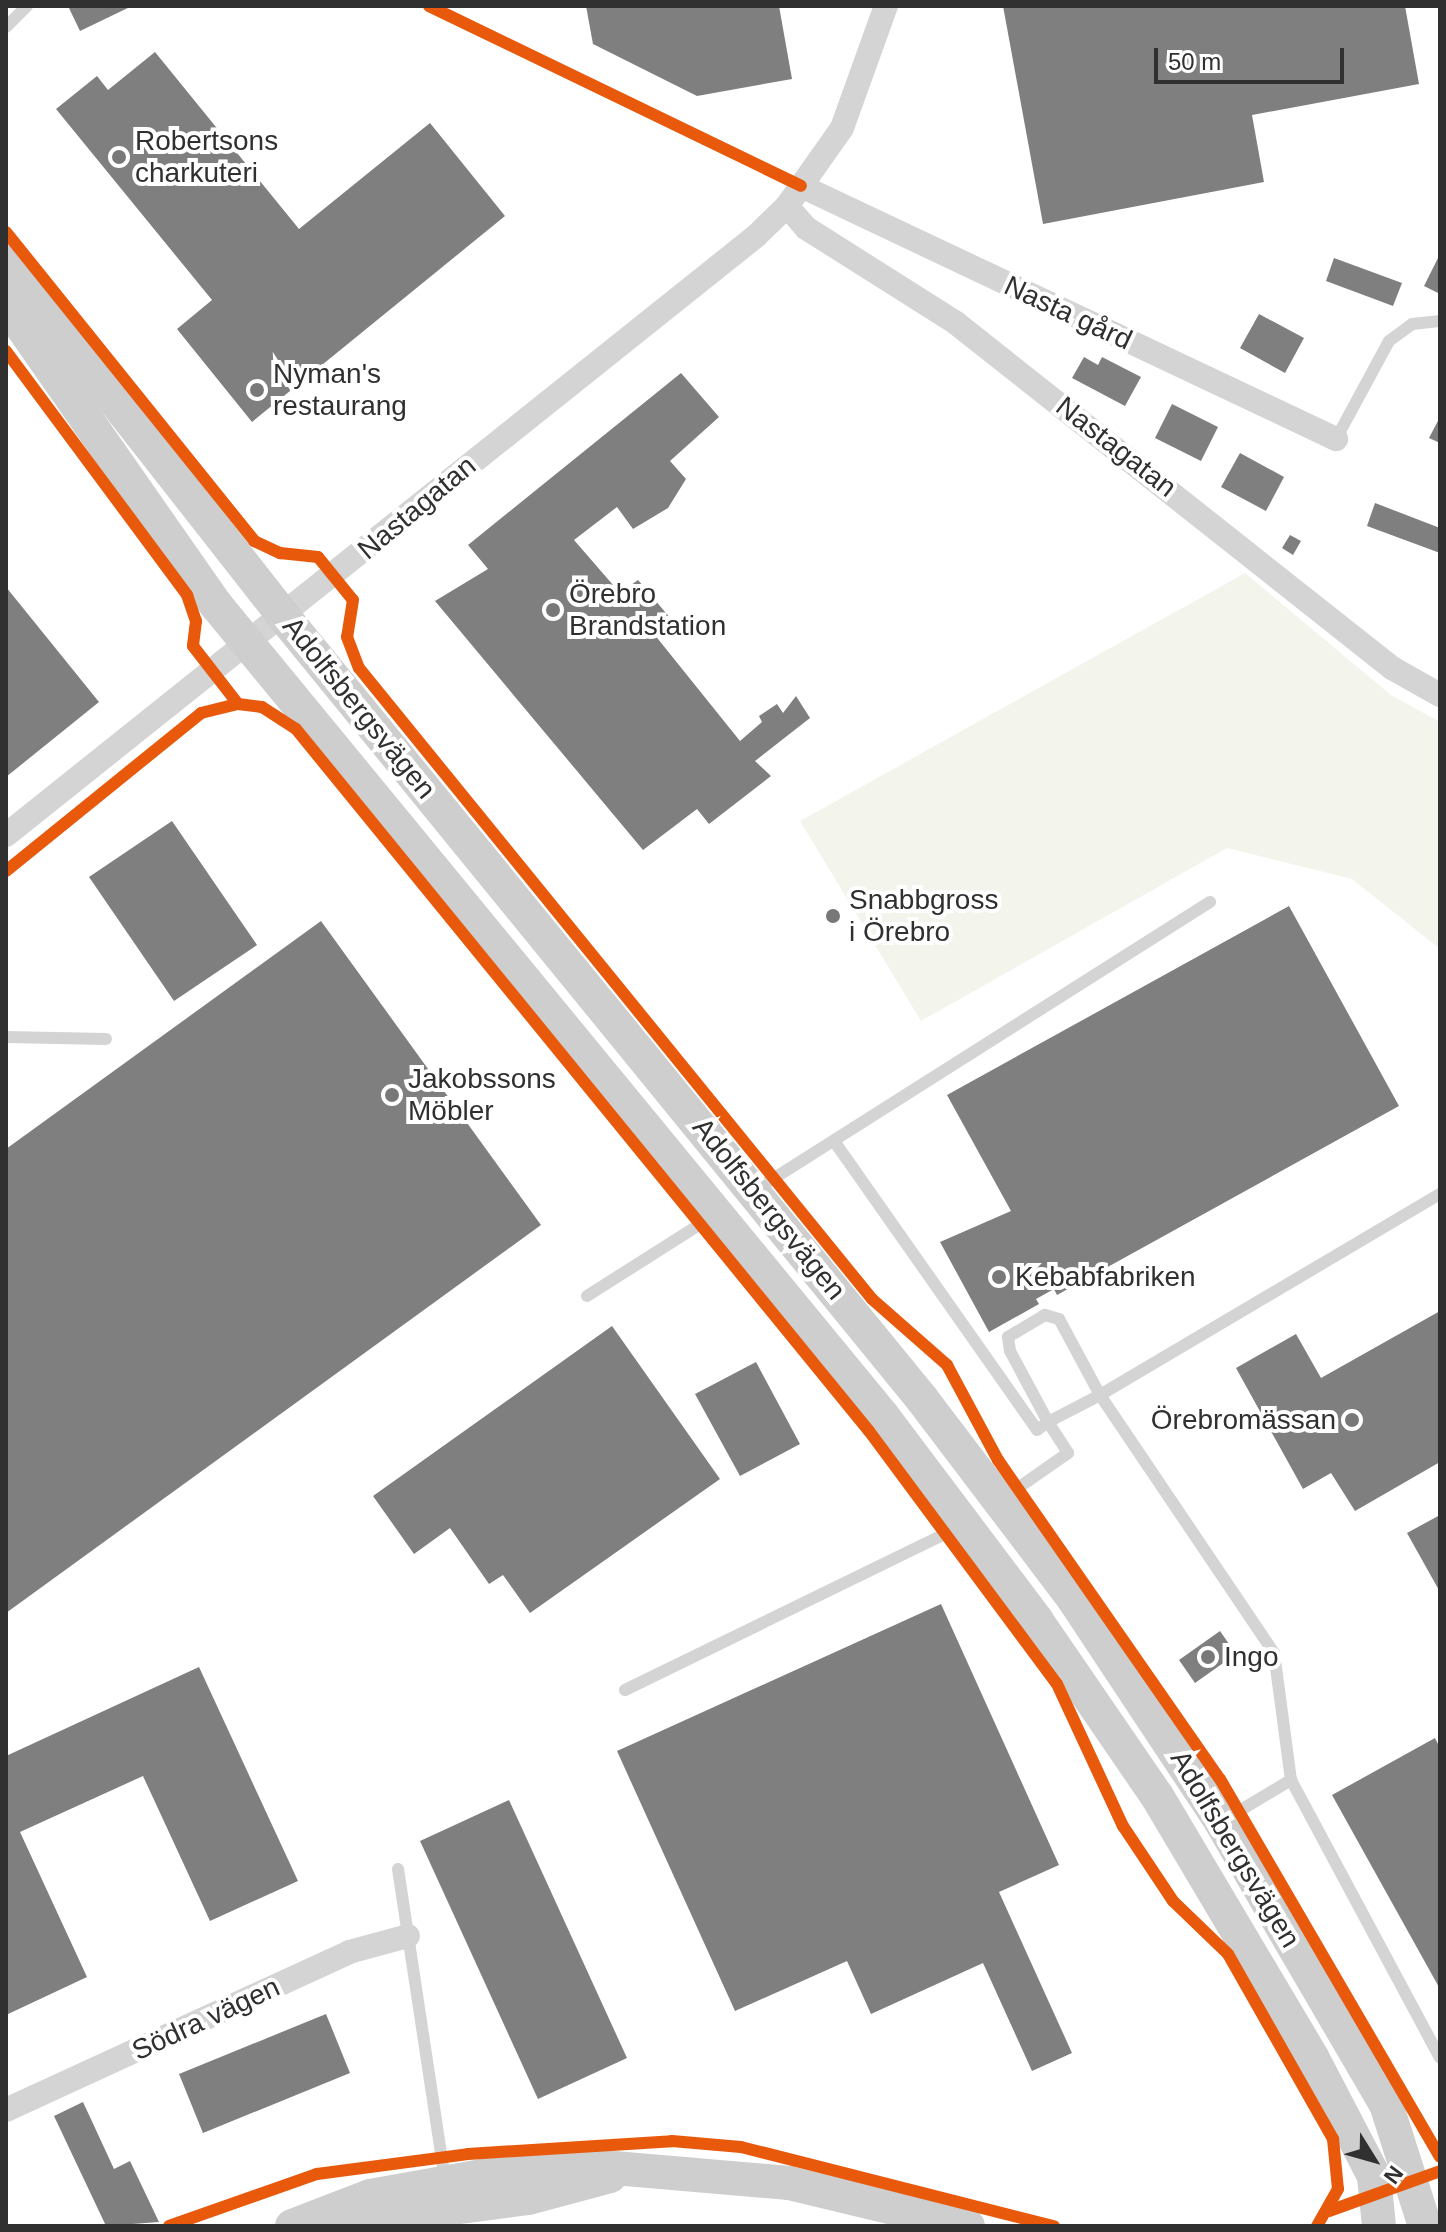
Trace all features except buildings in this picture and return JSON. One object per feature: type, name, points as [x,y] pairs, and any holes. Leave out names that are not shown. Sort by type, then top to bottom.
[{"type":"main road","name":"Adolfsbergsvägen","points":[[6,262],[284,617],[754,1191],[1001,1500],[1221,1822],[1386,2104],[1425,2226]]},
{"type":"main road","name":"Adolfsbergsvägen","points":[[6,304],[149,515],[249,643],[717,1213],[965,1524],[1185,1843],[1374,2176],[1379,2226]]},
{"type":"main road","points":[[717,1213],[754,1191]]},
{"type":"main road","points":[[965,1524],[1001,1500]]},
{"type":"main road","points":[[1185,1843],[1221,1822]]},
{"type":"main road","points":[[292,2226],[370,2196],[447,2211],[556,2163],[626,2172],[789,2183],[968,2226]]},
{"type":"main road","points":[[344,2225],[528,2198],[626,2172]]},
{"type":"main road","points":[[496,2226],[528,2198]]},
{"type":"street","name":"Nastagatan","points":[[6,835],[284,617],[787,206],[842,128],[886,6]]},
{"type":"street","name":"Nasta gård","points":[[801,186],[1336,439]]},
{"type":"street","name":"Nastagatan","points":[[787,206],[806,228],[945,314],[1392,668],[1440,695]]},
{"type":"street","name":"Södra vägen","points":[[6,2110],[349,1952],[408,1936]]},
{"type":"lane","points":[[6,27],[27,6]]},
{"type":"lane","points":[[1336,439],[1389,341],[1412,324],[1440,321]]},
{"type":"lane","points":[[754,1191],[1210,902]]},
{"type":"lane","points":[[6,1037],[106,1039]]},
{"type":"lane","points":[[834,1141],[1037,1430],[1440,1194]]},
{"type":"lane","points":[[587,1296],[717,1213]]},
{"type":"lane","points":[[1001,1500],[1068,1453],[1048,1422],[1008,1337],[1045,1315],[1059,1319],[1100,1395],[1274,1653],[1291,1780],[1440,2058]]},
{"type":"lane","points":[[625,1690],[965,1524]]},
{"type":"lane","points":[[1221,1822],[1291,1780]]},
{"type":"lane","points":[[398,1869],[447,2211]]},
{"type":"shaded area","points":[[1245,573],[1391,695],[1440,722],[1440,949],[1352,879],[1227,848],[921,1021],[800,821]]},
{"type":"cycle path","points":[[429,6],[801,186]]},
{"type":"cycle path","points":[[6,232],[254,541],[280,553],[318,557],[353,600],[347,637],[359,668],[872,1299],[947,1365],[998,1460],[1220,1779],[1440,2157]]},
{"type":"cycle path","points":[[6,351],[187,595],[196,621],[193,646],[238,704]]},
{"type":"cycle path","points":[[6,871],[201,713],[238,704],[262,707],[296,729],[869,1431],[1057,1684],[1123,1826],[1173,1901],[1228,1954],[1333,2139],[1338,2189],[1317,2226]]},
{"type":"cycle path","points":[[169,2226],[317,2174],[468,2154],[672,2141],[741,2147],[1054,2226]]},
{"type":"cycle path","points":[[1329,2211],[1440,2171]]},
{"type":"place","name":"Robertsons charkuteri","points":[[119,157]]},
{"type":"place","name":"Nyman's restaurang","points":[[257,390]]},
{"type":"place","name":"Örebro Brandstation","points":[[553,610]]},
{"type":"place","name":"Snabbgross i Örebro","points":[[833,916]]},
{"type":"place","name":"Jakobssons Möbler","points":[[392,1095]]},
{"type":"place","name":"Kebabfabriken","points":[[999,1277]]},
{"type":"place","name":"Örebromässan","points":[[1352,1420]]},
{"type":"place","name":"Ingo","points":[[1208,1657]]}]
